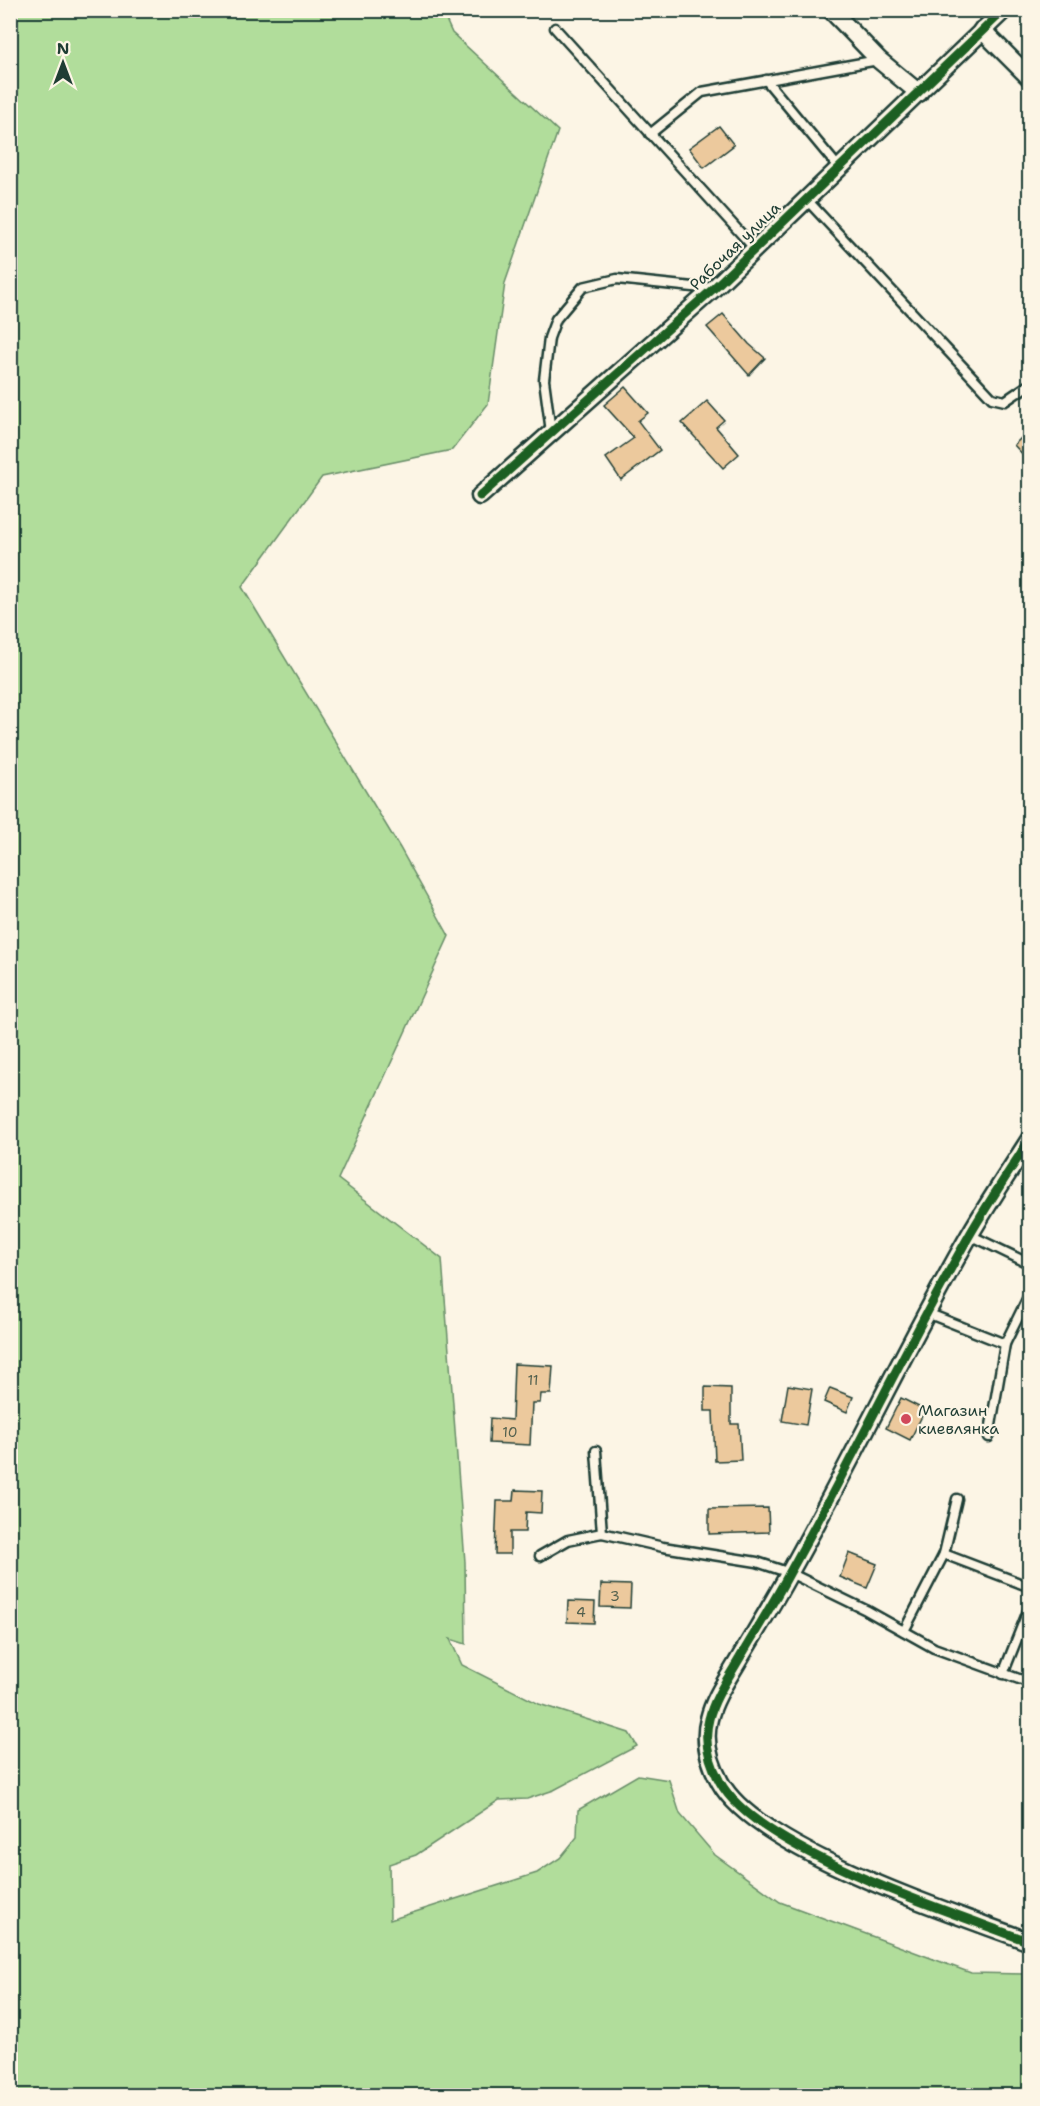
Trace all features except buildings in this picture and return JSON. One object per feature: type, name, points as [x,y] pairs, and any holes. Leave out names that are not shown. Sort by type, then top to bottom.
[{"type":"street","points":[[831,10],[879,60],[919,93]]},
{"type":"street","name":"Рабочая улица","points":[[480,496],[712,289],[1004,10]]},
{"type":"street","points":[[982,30],[1029,78]]},
{"type":"street","points":[[1029,1139],[970,1235],[790,1573],[719,1692],[709,1719],[706,1742],[711,1765],[721,1785],[734,1802],[751,1816],[816,1855],[918,1901],[1029,1942]]},
{"type":"lane","points":[[555,28],[755,249]]},
{"type":"lane","points":[[650,134],[702,92],[879,60]]},
{"type":"lane","points":[[766,80],[839,168]]},
{"type":"lane","points":[[806,199],[992,398],[1005,401],[1029,384]]},
{"type":"lane","points":[[551,433],[544,380],[549,338],[556,319],[583,288],[617,279],[712,289]]},
{"type":"lane","points":[[970,1235],[1029,1264]]},
{"type":"lane","points":[[989,1437],[1005,1344],[1029,1293]]},
{"type":"lane","points":[[927,1313],[1005,1344]]},
{"type":"lane","points":[[596,1451],[602,1533]]},
{"type":"lane","points":[[904,1631],[944,1554],[957,1498]]},
{"type":"lane","points":[[540,1556],[568,1540],[602,1533],[663,1547],[739,1558],[790,1573],[934,1648],[1029,1683]]},
{"type":"lane","points":[[944,1554],[1029,1587]]},
{"type":"lane","points":[[1003,1674],[1029,1606]]},
{"type":"green space","points":[[10,11],[442,11],[452,33],[558,131],[505,283],[488,404],[452,450],[322,477],[242,587],[400,848],[449,936],[338,1179],[442,1259],[465,1562],[466,1644],[450,1639],[462,1665],[539,1704],[629,1733],[637,1746],[554,1790],[527,1799],[499,1800],[416,1855],[389,1864],[390,1920],[537,1873],[560,1858],[577,1837],[578,1810],[638,1775],[669,1780],[680,1814],[715,1855],[780,1902],[971,1973],[1029,1974],[1029,2095],[11,2095]]},
{"type":"cycle path","points":[[480,496],[713,289],[1004,10]]},
{"type":"cycle path","points":[[1030,1139],[969,1236],[923,1319],[813,1530],[721,1689],[707,1727],[710,1759],[720,1782],[741,1807],[774,1832],[861,1877],[1030,1942]]},
{"type":"place","name":"Магазин киевлянка","points":[[906,1419]]}]
